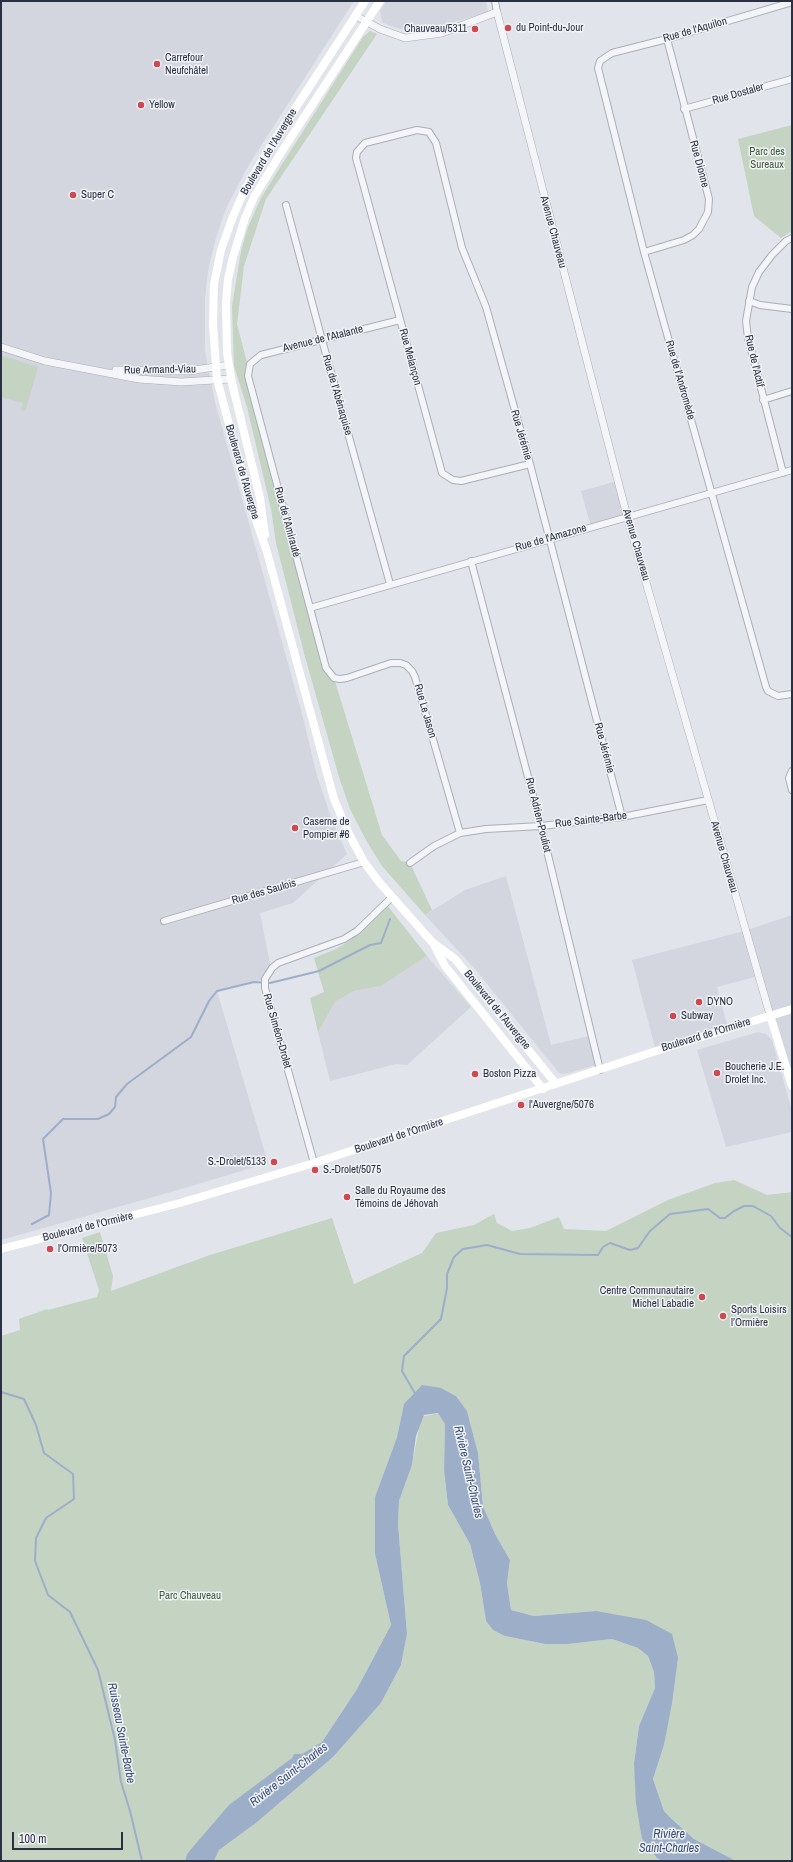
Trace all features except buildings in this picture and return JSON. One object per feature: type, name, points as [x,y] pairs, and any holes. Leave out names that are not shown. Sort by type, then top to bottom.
[{"type":"main road","name":"Boulevard de l'Auvergne","points":[[365,1],[269,149],[244,191],[232,219],[221,250],[214,284],[212,326],[215,368],[249,500],[267,552],[334,799],[349,834],[364,862],[392,897],[432,942],[446,966],[543,1089]]},
{"type":"main road","name":"Boulevard de l'Auvergne","points":[[267,552],[260,498],[228,365],[225,321],[228,279],[234,250],[244,218],[254,197],[282,151],[368,22],[380,1]]},
{"type":"main road","name":"Boulevard de l'Auvergne","points":[[432,942],[455,959],[556,1084]]},
{"type":"main road","name":"Boulevard de l'Ormière","points":[[1,1249],[180,1203],[314,1163],[792,1009]]},
{"type":"main road","name":"Avenue Chauveau","points":[[770,1015],[792,1086]]},
{"type":"street","name":"Avenue Chauveau","points":[[494,1],[627,516],[770,1015]]},
{"type":"street","name":"Rue de l'Aquilon","points":[[600,61],[612,53],[667,39],[792,2]]},
{"type":"street","points":[[356,16],[380,29],[405,38],[442,33],[496,12]]},
{"type":"street","name":"Rue Dionne","points":[[644,252],[684,240],[693,235],[699,229],[708,212],[708,199],[667,39]]},
{"type":"street","name":"Rue de l'Andromède","points":[[600,61],[598,68],[599,76],[644,252],[766,687],[768,691],[774,695],[784,696],[792,694]]},
{"type":"street","name":"Rue Dostaler","points":[[684,109],[792,79]]},
{"type":"street","name":"Rue Jérémie","points":[[357,152],[364,143],[417,130],[429,132],[433,137],[462,248],[486,307],[530,464],[622,817]]},
{"type":"street","name":"Rue Melançon","points":[[357,152],[356,158],[442,473],[453,480],[461,481],[530,464]]},
{"type":"street","name":"Rue de l'Abénaquise","points":[[286,205],[390,584]]},
{"type":"street","name":"Rue de l'Actif","points":[[783,473],[763,400],[748,338],[746,321],[752,287],[759,272],[772,255],[786,241],[792,238]]},
{"type":"street","points":[[749,301],[760,305],[792,309]]},
{"type":"street","name":"Avenue de l'Atalante","points":[[250,364],[261,355],[400,320]]},
{"type":"street","name":"Rue Armand-Viau","points":[[1,347],[45,361],[139,379],[181,382],[231,379]]},
{"type":"street","name":"Rue de l'Amirauté","points":[[250,364],[248,376],[326,668],[334,678]]},
{"type":"street","name":"Rue Armand-Viau","points":[[92,369],[140,372],[187,371],[228,365]]},
{"type":"street","points":[[763,400],[792,391]]},
{"type":"street","name":"Rue de l'Amazone","points":[[310,608],[792,470]]},
{"type":"street","name":"Rue Adrien-Pouliot","points":[[471,561],[542,826],[600,1070]]},
{"type":"street","name":"Rue Le Jason","points":[[334,678],[347,678],[392,663],[400,662],[412,671],[460,833]]},
{"type":"street","points":[[792,772],[789,778],[792,790]]},
{"type":"street","name":"Rue Sainte-Barbe","points":[[410,863],[434,846],[460,833],[486,829],[542,826],[622,817],[708,800]]},
{"type":"street","name":"Rue des Saulois","points":[[164,921],[364,862]]},
{"type":"street","name":"Rue Siméon-Drolet","points":[[314,1163],[265,988],[264,979],[278,962],[344,939],[357,931],[392,897]]},
{"type":"shaded area","points":[[1,1],[354,1],[250,163],[226,208],[215,241],[208,271],[205,299],[205,351],[215,402],[301,710],[317,776],[332,820],[347,854],[293,903],[260,913],[270,964],[265,979],[217,991],[268,1163],[1,1240]]},
{"type":"shaded area","points":[[386,1],[486,1],[488,12],[434,28],[412,31],[396,28],[382,22],[380,11]]},
{"type":"shaded area","points":[[618,481],[627,516],[591,527],[581,491]]},
{"type":"shaded area","points":[[506,876],[551,1045],[589,1036],[596,1065],[565,1074],[559,1073],[475,969],[425,915],[465,890]]},
{"type":"shaded area","points":[[792,915],[792,1086],[758,976],[717,987],[728,1028],[656,1051],[632,960],[744,931]]},
{"type":"shaded area","points":[[427,956],[471,1007],[407,1065],[396,1064],[330,1081],[318,1032],[335,1002],[354,991],[381,986]]},
{"type":"shaded area","points":[[758,1032],[766,1034],[772,1040],[792,1111],[792,1132],[726,1147],[697,1050]]},
{"type":"green space","points":[[370,31],[377,34],[266,199],[244,266],[237,324],[326,668],[334,678],[382,835],[401,861],[410,863],[432,910],[425,915],[382,866],[366,840],[350,809],[339,777],[304,653],[276,543],[271,509],[247,407],[234,366],[232,306],[241,251],[248,227],[261,198],[279,169],[363,37]]},
{"type":"green space","name":"Parc des Sureaux","points":[[792,125],[792,231],[781,238],[754,216],[738,139]]},
{"type":"green space","points":[[1,355],[38,367],[26,409],[24,411],[21,410],[23,403],[1,397]]},
{"type":"green space","points":[[387,905],[427,956],[381,986],[354,991],[335,1002],[318,1032],[310,998],[324,992],[314,958],[336,949],[349,941]]},
{"type":"green space","name":"Parc Chauveau","points":[[734,1180],[767,1195],[792,1192],[792,1861],[736,1861],[694,1839],[664,1811],[653,1779],[664,1745],[678,1658],[596,1611],[534,1616],[511,1610],[507,1583],[510,1560],[495,1534],[483,1506],[478,1453],[467,1411],[456,1396],[441,1388],[404,1404],[397,1437],[375,1497],[375,1554],[391,1625],[357,1689],[322,1742],[302,1754],[294,1754],[292,1758],[187,1854],[185,1861],[1,1861],[1,1336],[20,1330],[19,1319],[47,1309],[48,1310],[97,1297],[99,1290],[82,1238],[100,1232],[113,1276],[111,1291],[210,1255],[332,1218],[354,1284],[422,1253],[436,1233],[474,1225],[494,1214],[497,1223],[512,1231],[530,1228],[559,1217],[564,1229],[606,1231],[668,1200],[715,1183]]},
{"type":"green space","points":[[439,1413],[445,1424],[444,1470],[448,1505],[470,1544],[480,1583],[486,1621],[493,1630],[505,1636],[545,1644],[568,1644],[612,1639],[638,1648],[648,1656],[654,1672],[655,1688],[639,1726],[634,1763],[642,1839],[657,1858],[662,1861],[214,1861],[219,1850],[256,1823],[333,1757],[381,1703],[401,1665],[407,1634],[398,1524],[399,1501],[412,1465],[421,1417]]},
{"type":"water","name":"Rivière Saint-Charles","points":[[422,1385],[441,1388],[456,1396],[467,1411],[478,1453],[483,1506],[495,1534],[510,1560],[507,1583],[511,1610],[534,1616],[596,1611],[646,1620],[672,1634],[678,1658],[672,1703],[664,1745],[653,1779],[664,1811],[673,1820],[694,1839],[736,1861],[662,1861],[657,1858],[642,1839],[636,1804],[634,1763],[639,1726],[655,1688],[654,1672],[648,1656],[638,1648],[612,1639],[568,1644],[545,1644],[505,1636],[493,1630],[486,1621],[480,1583],[470,1544],[448,1505],[444,1470],[445,1424],[438,1413],[424,1415],[416,1436],[412,1465],[399,1501],[398,1524],[407,1634],[401,1665],[381,1703],[333,1757],[256,1823],[219,1850],[214,1861],[185,1861],[187,1854],[229,1805],[292,1758],[294,1754],[302,1754],[322,1742],[357,1689],[391,1625],[375,1554],[375,1497],[397,1437],[404,1404]]},
{"type":"waterway","name":"Ruisseau Sainte-Barbe","points":[[32,1224],[49,1215],[51,1193],[43,1139],[63,1119],[98,1119],[109,1114],[115,1107],[116,1097],[127,1084],[191,1037],[209,1001],[217,991],[254,982],[270,983],[319,971],[370,945],[381,943],[390,919]]},
{"type":"waterway","points":[[416,1395],[402,1371],[404,1356],[441,1319],[447,1288],[447,1274],[454,1257],[463,1249],[487,1245],[520,1254],[598,1255],[603,1247],[610,1243],[630,1250],[638,1248],[650,1231],[670,1214],[708,1209],[720,1218],[725,1218],[744,1206],[753,1206],[771,1216],[780,1228],[792,1237]]},
{"type":"waterway","name":"Ruisseau Sainte-Barbe","points":[[1,1392],[24,1399],[36,1425],[44,1453],[73,1474],[74,1499],[46,1518],[36,1538],[35,1561],[48,1595],[70,1612],[98,1670],[115,1740],[121,1782],[130,1811],[142,1861]]},
{"type":"place","name":"du Point-du-Jour","points":[[508,28]]},
{"type":"place","name":"Chauveau/5311","points":[[475,29]]},
{"type":"place","name":"Carrefour Neufchâtel","points":[[157,64]]},
{"type":"place","name":"Yellow","points":[[141,105]]},
{"type":"place","name":"Super C","points":[[73,195]]},
{"type":"place","name":"Caserne de Pompier #6","points":[[295,828]]},
{"type":"place","name":"DYNO","points":[[699,1002]]},
{"type":"place","name":"Subway","points":[[673,1016]]},
{"type":"place","name":"Boucherie J.E. Drolet Inc.","points":[[717,1073]]},
{"type":"place","name":"Boston Pizza","points":[[475,1074]]},
{"type":"place","name":"l'Auvergne/5076","points":[[521,1105]]},
{"type":"place","name":"S.-Drolet/5133","points":[[274,1162]]},
{"type":"place","name":"S.-Drolet/5075","points":[[315,1170]]},
{"type":"place","name":"Salle du Royaume des Témoins de Jéhovah","points":[[347,1197]]},
{"type":"place","name":"l'Ormière/5073","points":[[50,1249]]},
{"type":"place","name":"Centre Communautaire Michel Labadie","points":[[702,1297]]},
{"type":"place","name":"Sports Loisirs l’Ormière","points":[[723,1316]]}]
